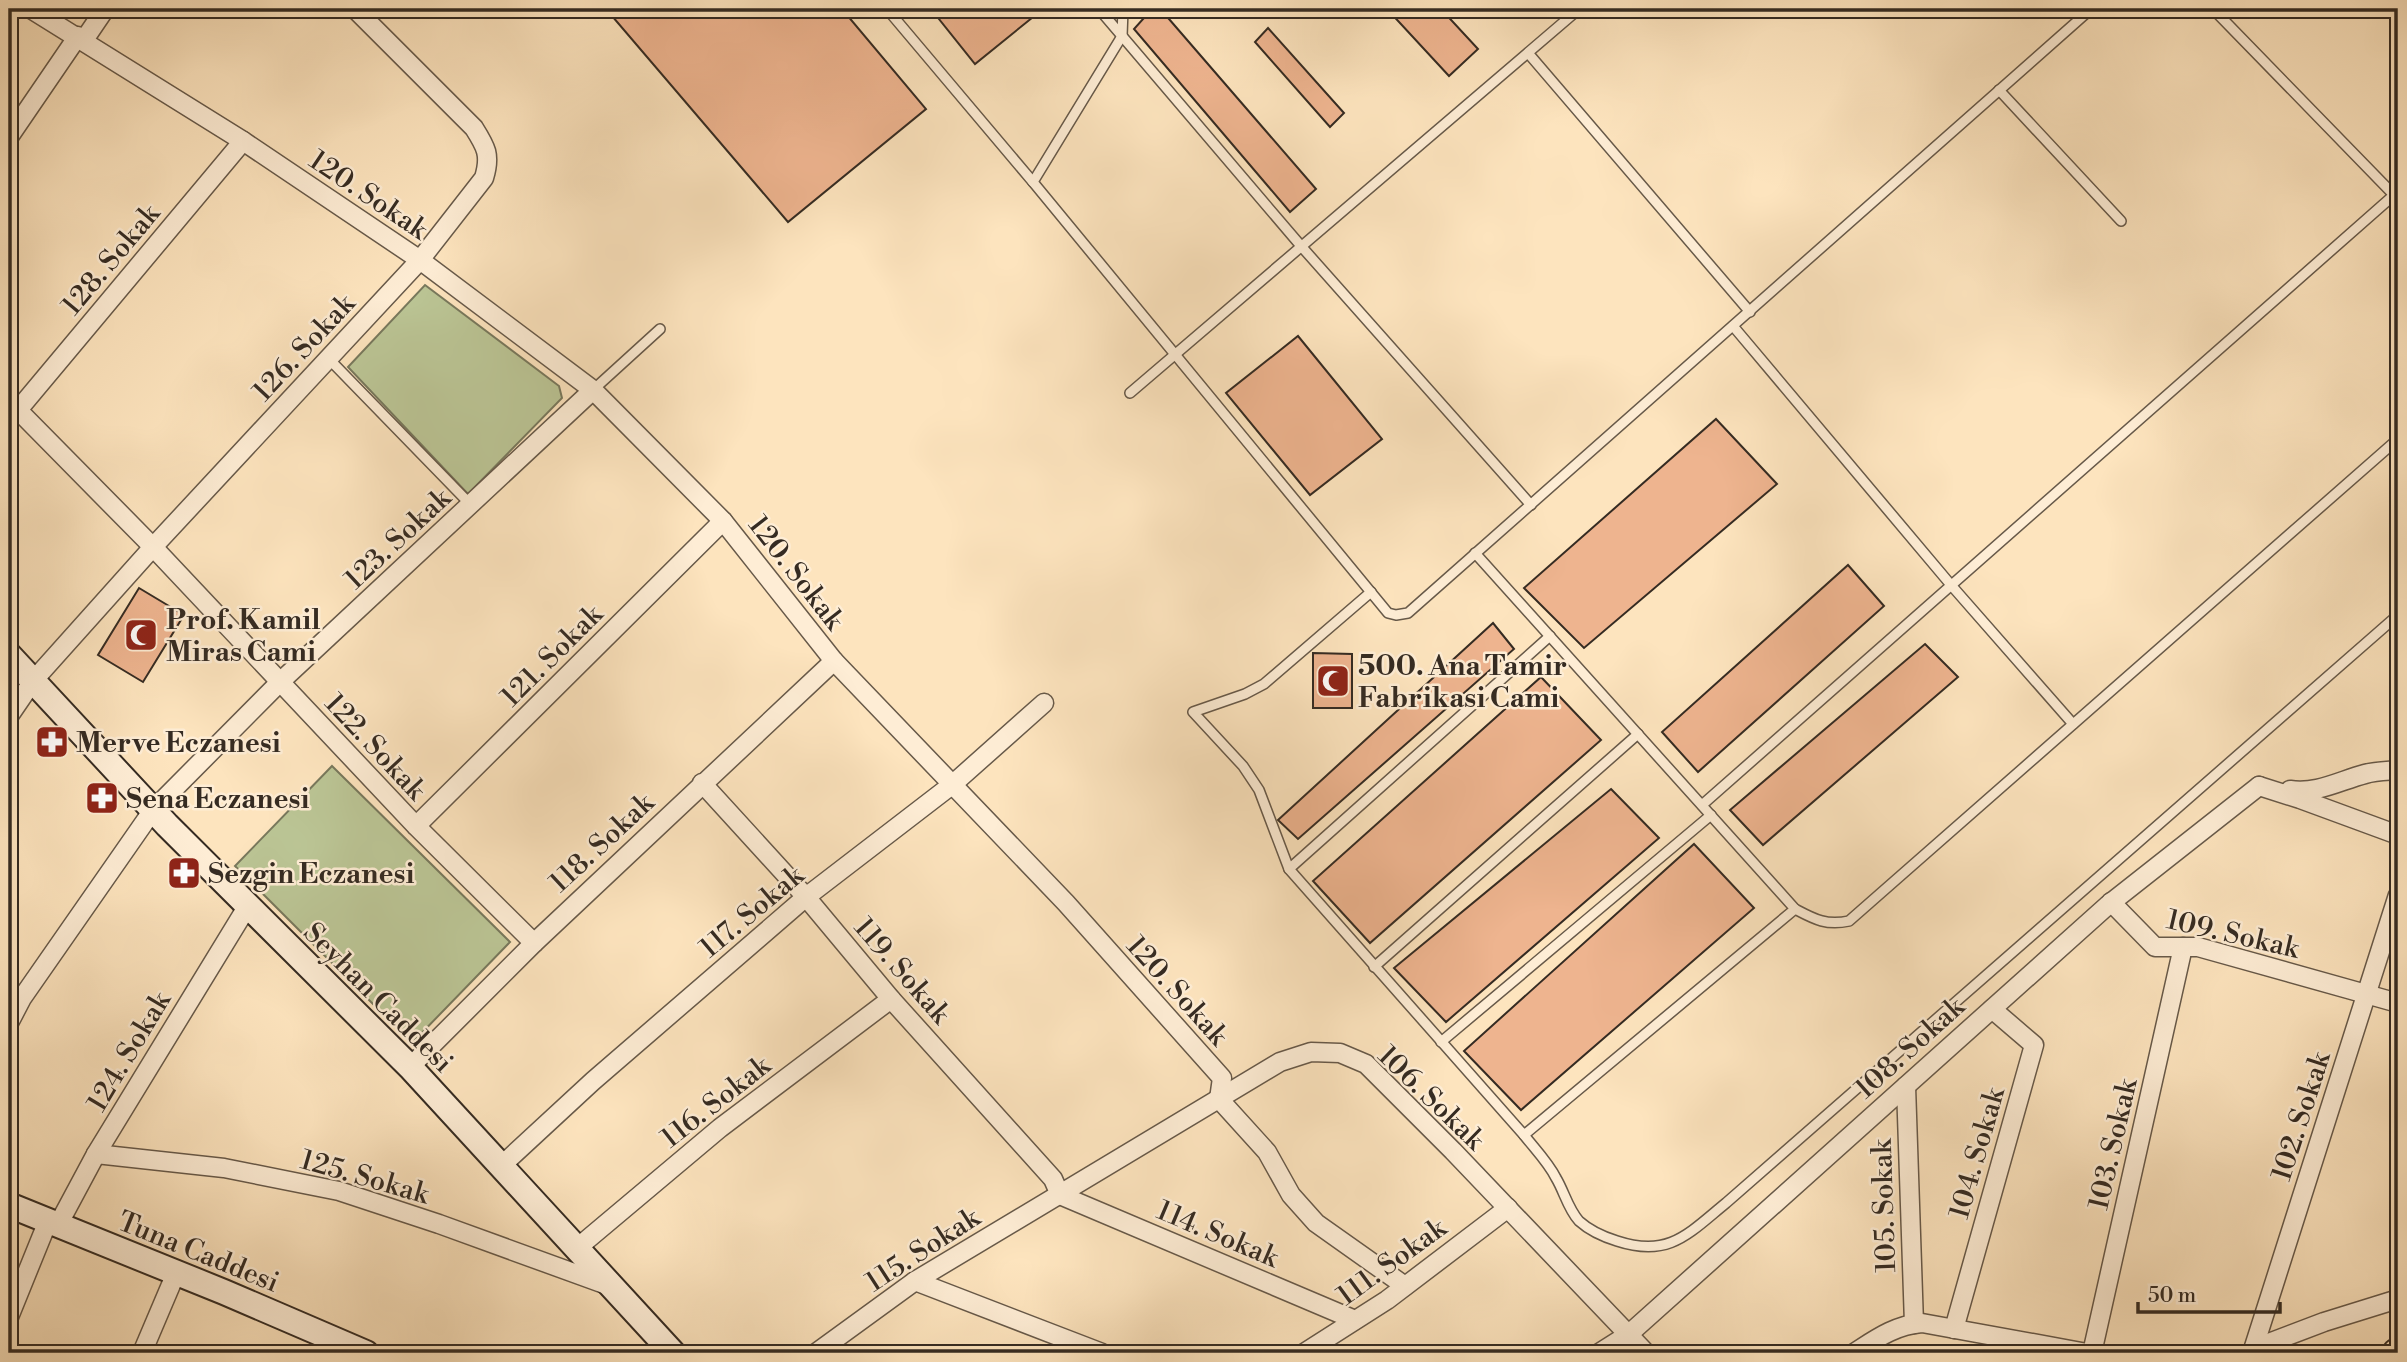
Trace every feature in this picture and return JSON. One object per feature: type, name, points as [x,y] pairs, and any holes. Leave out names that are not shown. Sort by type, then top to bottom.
[{"type":"main road","name":"Seyhan Caddesi","points":[[9,655],[247,907],[410,1067],[673,1353]]},
{"type":"main road","name":"Tuna Caddesi","points":[[9,1205],[366,1353]]},
{"type":"street","name":"120. Sokak","points":[[32,9],[243,141],[420,260],[593,390],[723,521],[834,661],[1066,903],[1222,1078],[1219,1099]]},
{"type":"street","points":[[9,137],[105,9]]},
{"type":"street","name":"126. Sokak","points":[[9,716],[33,681],[153,547],[420,260],[484,178],[489,162],[485,146],[474,128],[355,9]]},
{"type":"street","name":"128. Sokak","points":[[13,406],[243,141]]},
{"type":"street","name":"123. Sokak","points":[[9,1023],[22,998],[153,810],[280,682],[593,390]]},
{"type":"street","name":"122. Sokak","points":[[13,406],[153,547],[416,826],[534,943]]},
{"type":"street","name":"121. Sokak","points":[[416,826],[723,521]]},
{"type":"street","name":"118. Sokak","points":[[410,1067],[534,943],[834,661]]},
{"type":"street","name":"117. Sokak","points":[[500,1167],[593,1081],[806,897],[953,784],[1044,703]]},
{"type":"street","points":[[2259,786],[2304,792],[2335,785],[2367,773],[2398,770]]},
{"type":"street","name":"119. Sokak","points":[[702,783],[806,897],[891,999],[1053,1180],[1060,1195]]},
{"type":"street","points":[[2259,786],[2398,835]]},
{"type":"street","name":"108. Sokak","points":[[1599,1353],[1629,1334],[2111,902],[2259,786]]},
{"type":"street","name":"102. Sokak","points":[[2253,1351],[2398,895]]},
{"type":"street","name":"109. Sokak","points":[[2111,902],[2155,947],[2198,947],[2398,1003]]},
{"type":"street","name":"124. Sokak","points":[[9,1317],[53,1223],[247,907]]},
{"type":"street","name":"103. Sokak","points":[[2092,1353],[2183,947]]},
{"type":"street","name":"116. Sokak","points":[[576,1249],[720,1128],[891,999]]},
{"type":"street","name":"104. Sokak","points":[[1954,1329],[2034,1045],[1992,1009]]},
{"type":"street","name":"106. Sokak","points":[[1060,1195],[1280,1062],[1311,1052],[1340,1053],[1366,1064],[1646,1353]]},
{"type":"street","name":"105. Sokak","points":[[1906,1086],[1914,1324]]},
{"type":"street","points":[[1219,1099],[1267,1152],[1291,1195],[1316,1223],[1405,1286]]},
{"type":"street","name":"125. Sokak","points":[[96,1154],[224,1168],[339,1191],[439,1224],[611,1287]]},
{"type":"street","name":"115. Sokak","points":[[816,1353],[915,1281],[1060,1195]]},
{"type":"street","name":"114. Sokak","points":[[1060,1195],[1355,1320]]},
{"type":"street","name":"111. Sokak","points":[[1304,1353],[1405,1286],[1508,1208]]},
{"type":"street","points":[[142,1353],[176,1273]]},
{"type":"street","points":[[915,1281],[1102,1353]]},
{"type":"street","points":[[2253,1351],[2325,1322],[2398,1299]]},
{"type":"street","points":[[1854,1353],[1884,1333],[1922,1323],[2087,1353]]},
{"type":"lane","points":[[887,9],[1176,354],[1388,613],[1396,615],[1408,613],[2091,9]]},
{"type":"lane","points":[[1099,9],[1301,246],[1531,505]]},
{"type":"lane","points":[[1033,182],[1122,36],[1123,9]]},
{"type":"lane","points":[[1130,393],[1579,9]]},
{"type":"lane","points":[[1702,805],[2396,198],[2213,9]]},
{"type":"lane","points":[[1528,53],[1750,312]]},
{"type":"lane","points":[[1999,90],[2121,221]]},
{"type":"lane","points":[[1733,326],[1951,585],[2073,724]]},
{"type":"lane","points":[[593,390],[660,329]]},
{"type":"lane","points":[[328,358],[471,505]]},
{"type":"lane","points":[[1475,553],[1795,909],[1821,923],[1836,924],[1849,921],[2398,439]]},
{"type":"lane","points":[[1371,592],[1264,684],[1245,694],[1193,712],[1243,766],[1259,790],[1289,869],[1524,1135],[1556,1176],[1578,1220],[1604,1237],[1632,1246],[1659,1247],[1684,1238],[1726,1203],[2398,615]]},
{"type":"lane","points":[[1289,869],[1550,636]]},
{"type":"lane","points":[[1374,967],[1638,734]]},
{"type":"lane","points":[[1441,1042],[1711,815]]},
{"type":"lane","points":[[1524,1135],[1795,909]]},
{"type":"green space","points":[[425,285],[559,386],[562,398],[468,494],[348,367]]},
{"type":"green space","points":[[332,766],[510,942],[412,1043],[235,866]]},
{"type":"building","points":[[606,9],[842,9],[926,109],[788,222]]},
{"type":"building","points":[[931,9],[1043,9],[975,64]]},
{"type":"building","points":[[1152,9],[1180,9],[1169,19],[1316,189],[1290,212],[1134,29]]},
{"type":"building","points":[[1387,9],[1441,9],[1478,49],[1449,76]]},
{"type":"building","points":[[1268,28],[1344,113],[1330,127],[1255,42]]},
{"type":"building","points":[[1298,336],[1382,439],[1310,495],[1226,393]]},
{"type":"building","points":[[1716,419],[1777,484],[1584,648],[1524,588]]},
{"type":"building","points":[[1848,565],[1884,606],[1698,772],[1662,732]]},
{"type":"building","name":"Prof. Kamil Miras Cami","points":[[139,588],[184,615],[143,682],[98,655]]},
{"type":"building","points":[[1493,623],[1514,649],[1298,839],[1278,820]]},
{"type":"building","points":[[1925,644],[1958,677],[1763,845],[1730,810]]},
{"type":"building","name":"500. Ana Tamir Fabrikasi Cami","points":[[1313,653],[1352,654],[1352,708],[1313,708]]},
{"type":"building","points":[[1541,677],[1601,740],[1370,943],[1313,881]]},
{"type":"building","points":[[1611,789],[1659,838],[1446,1022],[1394,968]]},
{"type":"building","points":[[1694,844],[1754,908],[1521,1110],[1464,1051]]},
{"type":"place","name":"Prof. Kamil Miras Cami","points":[[141,635]]},
{"type":"place","name":"500. Ana Tamir Fabrikasi Cami","points":[[1333,681]]},
{"type":"place","name":"Merve Eczanesi","points":[[52,742]]},
{"type":"place","name":"Sena Eczanesi","points":[[102,798]]},
{"type":"place","name":"Sezgin Eczanesi","points":[[184,873]]}]
